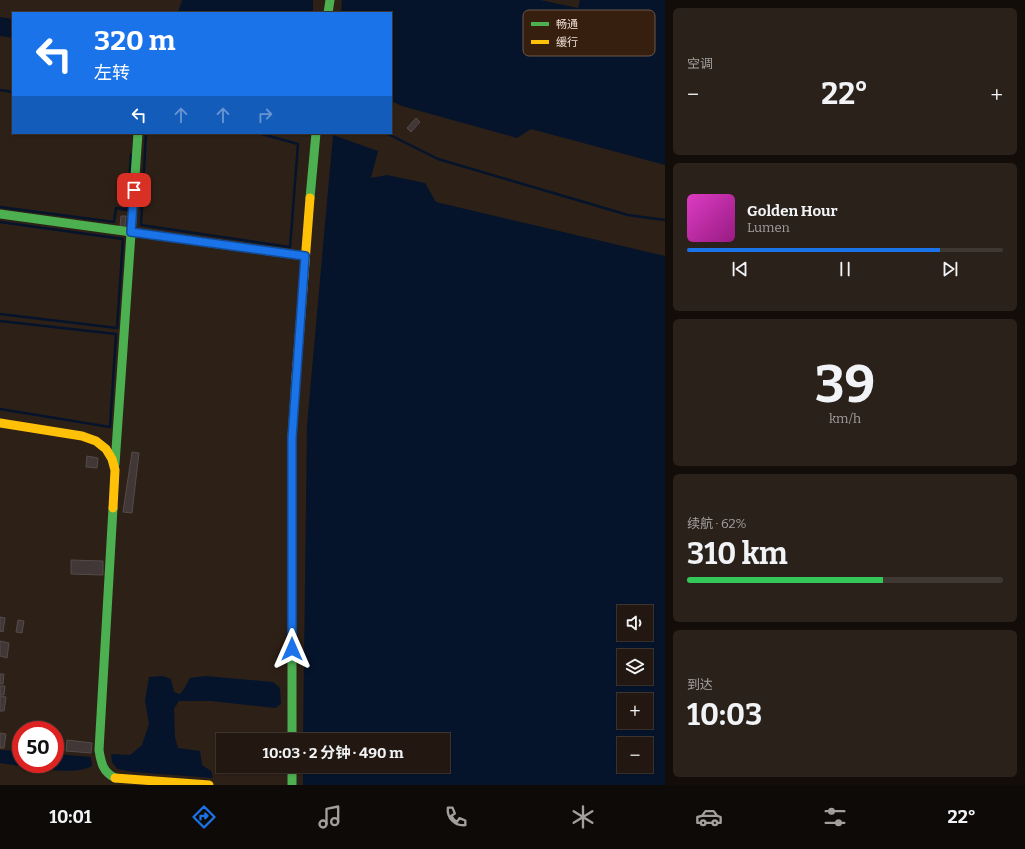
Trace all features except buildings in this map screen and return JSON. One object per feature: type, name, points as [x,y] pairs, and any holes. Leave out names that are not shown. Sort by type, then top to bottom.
[{"type":"street","points":[[328,12],[330,0]]},
{"type":"street","points":[[138,134],[115,470],[99,750],[101,765],[107,775],[115,778],[209,785]]},
{"type":"street","points":[[292,733],[292,438],[305,256],[316,134]]},
{"type":"street","points":[[0,214],[305,256]]},
{"type":"street","points":[[0,423],[82,436],[96,441],[106,449],[112,459],[115,470]]},
{"type":"street","points":[[292,773],[292,785]]},
{"type":"water","points":[[182,0],[313,0],[313,12],[178,12]]},
{"type":"water","points":[[342,0],[540,0],[578,8],[580,0],[665,0],[665,165],[531,129],[517,138],[402,106],[392,101],[392,12],[341,12]]},
{"type":"water","points":[[0,17],[12,19],[12,38],[0,36]]},
{"type":"water","points":[[333,135],[378,151],[371,178],[387,175],[425,183],[436,202],[665,256],[665,785],[303,785],[303,773],[450,773],[450,733],[303,733],[307,425]]},
{"type":"water","points":[[163,676],[171,679],[174,692],[180,694],[190,678],[205,676],[273,682],[280,688],[281,704],[275,708],[211,701],[179,701],[174,709],[175,737],[178,748],[200,751],[202,765],[211,771],[213,778],[133,772],[117,769],[112,762],[111,754],[130,755],[142,745],[149,724],[145,701],[149,677]]},
{"type":"water","points":[[0,750],[12,751],[12,765],[0,763]]},
{"type":"water","points":[[64,755],[91,757],[92,766],[73,771],[64,771]]},
{"type":"waterway","points":[[0,90],[12,92]]},
{"type":"waterway","points":[[146,134],[141,225],[290,247],[298,144],[262,134]]},
{"type":"waterway","points":[[388,134],[438,159],[628,215],[665,220]]},
{"type":"waterway","points":[[0,207],[114,222],[116,208],[127,210],[131,155]]},
{"type":"waterway","points":[[0,222],[123,239],[117,328],[0,314]]},
{"type":"waterway","points":[[0,321],[116,334],[110,427],[0,409]]},
{"type":"traffic: fast","points":[[328,12],[330,0]]},
{"type":"traffic: fast","points":[[115,464],[138,134]]},
{"type":"traffic: fast","points":[[310,198],[316,134]]},
{"type":"traffic: fast","points":[[0,214],[305,256]]},
{"type":"traffic: fast","points":[[292,733],[292,438],[296,378]]},
{"type":"traffic: fast","points":[[113,508],[99,750],[103,767],[111,776],[115,778]]},
{"type":"traffic: fast","points":[[292,773],[292,785]]},
{"type":"traffic: slow","points":[[296,378],[310,198]]},
{"type":"traffic: slow","points":[[0,423],[82,436],[96,441],[106,449],[112,459],[115,470],[113,508]]},
{"type":"traffic: slow","points":[[115,778],[209,785]]},
{"type":"route","points":[[134,190],[131,232],[305,256],[292,438],[292,649]]}]
